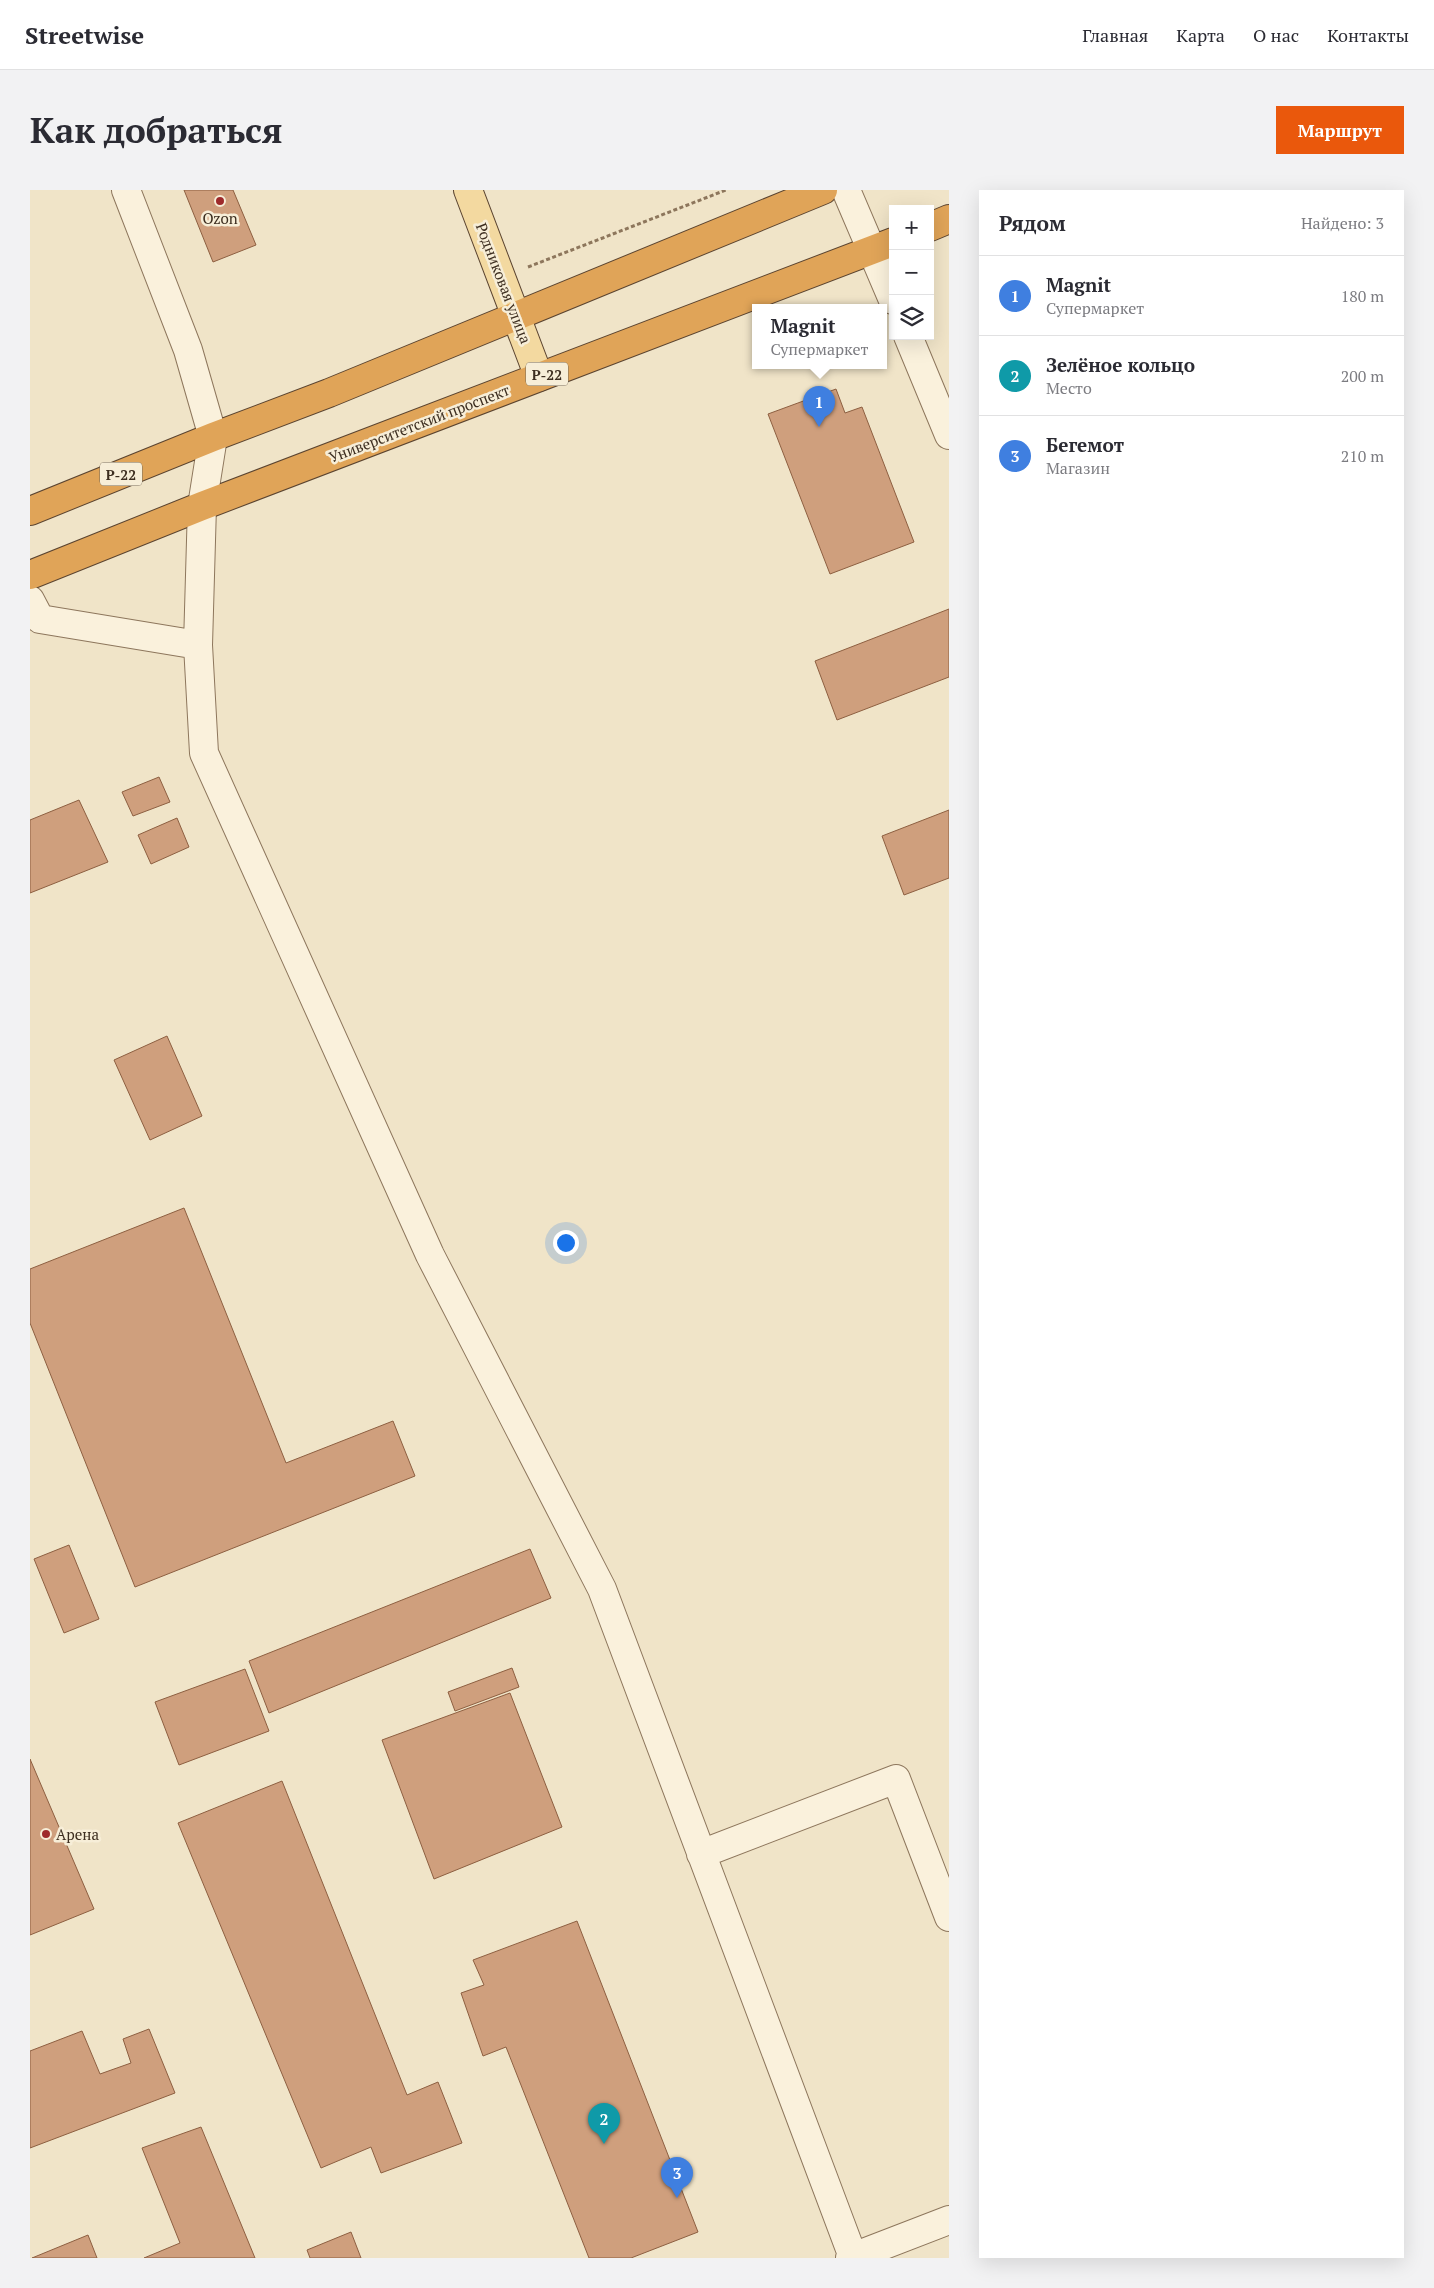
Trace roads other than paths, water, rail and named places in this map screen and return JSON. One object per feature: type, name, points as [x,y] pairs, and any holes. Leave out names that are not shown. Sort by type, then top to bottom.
[{"type":"highway","name":"Р-22","points":[[33,508],[328,393],[823,190]]},
{"type":"highway","points":[[934,225],[949,219]]},
{"type":"highway","name":"Университетский проспект","points":[[30,575],[202,506],[882,246]]},
{"type":"main road","name":"Родниковая улица","points":[[468,190],[539,377]]},
{"type":"street","points":[[126,190],[188,350],[212,437],[202,506],[198,645],[204,754],[430,1255],[602,1589],[851,2257],[949,2220]]},
{"type":"street","points":[[846,190],[882,246],[892,295]]},
{"type":"street","points":[[910,340],[949,435]]},
{"type":"street","points":[[30,600],[40,619],[198,645]]},
{"type":"street","points":[[702,1854],[896,1779],[949,1917]]},
{"type":"place","name":"Ozon","points":[[220,201]]},
{"type":"place","name":"Magnit","points":[[819,427]]},
{"type":"place","name":"Арена","points":[[46,1834]]},
{"type":"place","name":"Зелёное кольцо","points":[[604,2144]]},
{"type":"place","name":"Бегемот","points":[[677,2198]]}]
